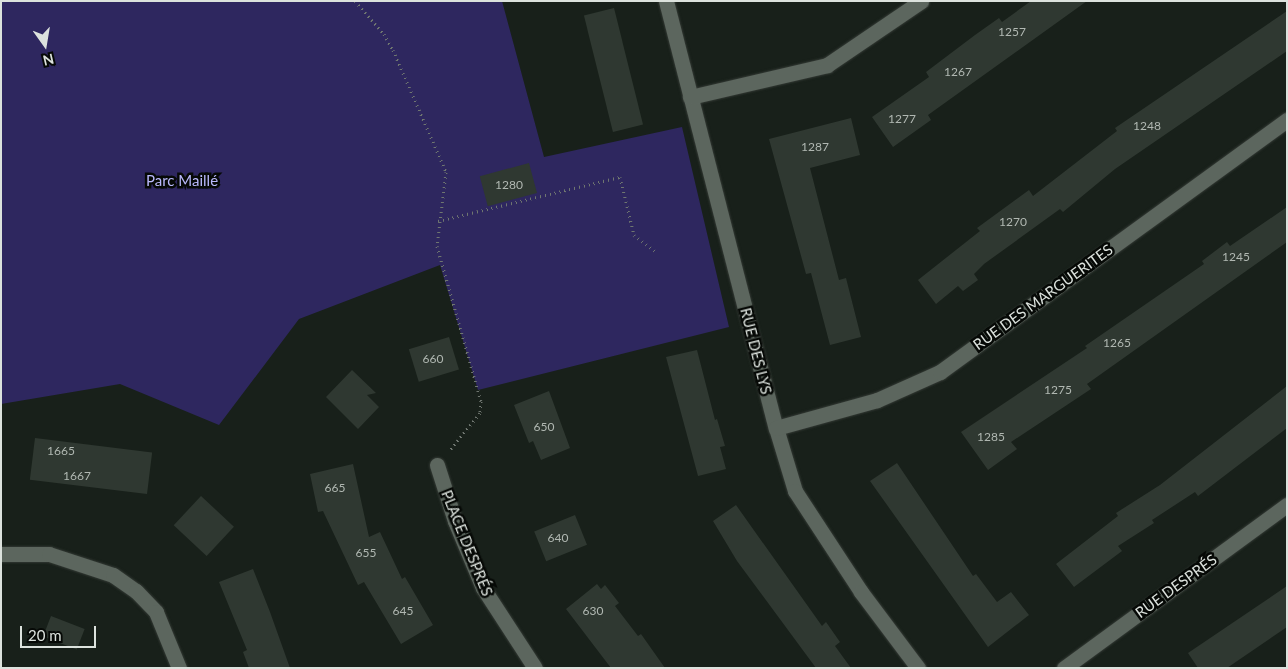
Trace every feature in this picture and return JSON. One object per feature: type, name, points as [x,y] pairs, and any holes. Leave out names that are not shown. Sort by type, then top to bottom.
[{"type":"street","name":"RUE DES LYS","points":[[666,1],[776,428],[792,483],[808,514],[860,592],[918,668]]},
{"type":"street","points":[[690,97],[827,65],[921,1]]},
{"type":"street","name":"RUE DES MARGUERITES","points":[[776,428],[878,400],[940,372],[1287,120]]},
{"type":"street","name":"PLACE DESPRÉS","points":[[437,465],[455,521],[483,588],[535,668]]},
{"type":"street","name":"RUE DESPRÉS","points":[[1064,668],[1287,505]]},
{"type":"street","points":[[1,554],[49,554],[113,574],[136,591],[156,612],[179,668]]},
{"type":"path","points":[[355,1],[378,26],[393,50],[441,158],[446,184],[438,221],[440,265],[481,401],[480,414],[437,465]]},
{"type":"path","points":[[438,221],[620,178],[634,234],[655,251]]},
{"type":"green space","name":"Parc Maillé","points":[[1,1],[502,1],[544,157],[682,127],[729,327],[478,390],[440,265],[299,319],[219,425],[120,384],[1,404]]},
{"type":"building","points":[[1031,1],[1087,1],[928,115],[931,120],[893,147],[872,117],[929,77],[926,72],[975,35],[999,18],[1002,22]]},
{"type":"building","points":[[614,8],[643,124],[613,132],[584,15]]},
{"type":"building","points":[[1287,11],[1287,51],[1115,169],[1063,212],[1060,209],[984,264],[974,274],[978,280],[963,291],[958,286],[936,304],[918,280],[980,231],[977,228],[1029,190],[1033,196],[1117,131],[1115,128]]},
{"type":"building","points":[[851,118],[860,155],[810,168],[839,280],[846,278],[861,337],[830,345],[811,273],[806,274],[769,139]]},
{"type":"building","points":[[529,163],[537,193],[488,206],[480,176]]},
{"type":"building","points":[[1287,207],[1287,242],[1087,384],[1091,389],[1011,442],[1017,449],[988,470],[961,432],[1087,348],[1085,346],[1204,264],[1202,261],[1227,242],[1230,246]]},
{"type":"building","points":[[449,337],[459,370],[419,382],[409,349]]},
{"type":"building","points":[[697,350],[715,420],[717,419],[725,446],[720,447],[726,469],[698,476],[666,357]]},
{"type":"building","points":[[352,370],[376,393],[367,395],[379,407],[358,429],[326,397]]},
{"type":"building","points":[[1287,386],[1287,428],[1198,496],[1195,492],[1152,520],[1154,523],[1118,546],[1122,551],[1074,587],[1056,564],[1118,516],[1116,513],[1160,485]]},
{"type":"building","points":[[549,391],[570,448],[541,460],[533,441],[529,443],[514,405]]},
{"type":"building","points":[[35,438],[152,452],[147,494],[30,480]]},
{"type":"building","points":[[897,463],[973,576],[976,574],[997,602],[1011,592],[1029,615],[988,647],[870,481]]},
{"type":"building","points":[[353,464],[369,537],[380,532],[402,579],[405,577],[433,625],[401,644],[364,582],[358,585],[323,511],[318,512],[310,474]]},
{"type":"building","points":[[201,496],[234,527],[207,556],[174,525]]},
{"type":"building","points":[[736,505],[822,626],[826,622],[840,642],[835,646],[851,668],[816,668],[737,561],[713,521]]},
{"type":"building","points":[[575,515],[587,545],[546,561],[534,531]]},
{"type":"building","points":[[253,569],[290,668],[249,668],[243,652],[247,650],[219,582]]},
{"type":"building","points":[[597,584],[601,589],[605,585],[619,603],[615,606],[638,636],[641,634],[665,668],[611,668],[566,609]]},
{"type":"building","points":[[1287,586],[1287,627],[1227,668],[1198,668],[1188,653]]},
{"type":"building","points":[[51,616],[85,629],[77,649],[43,637]]}]
